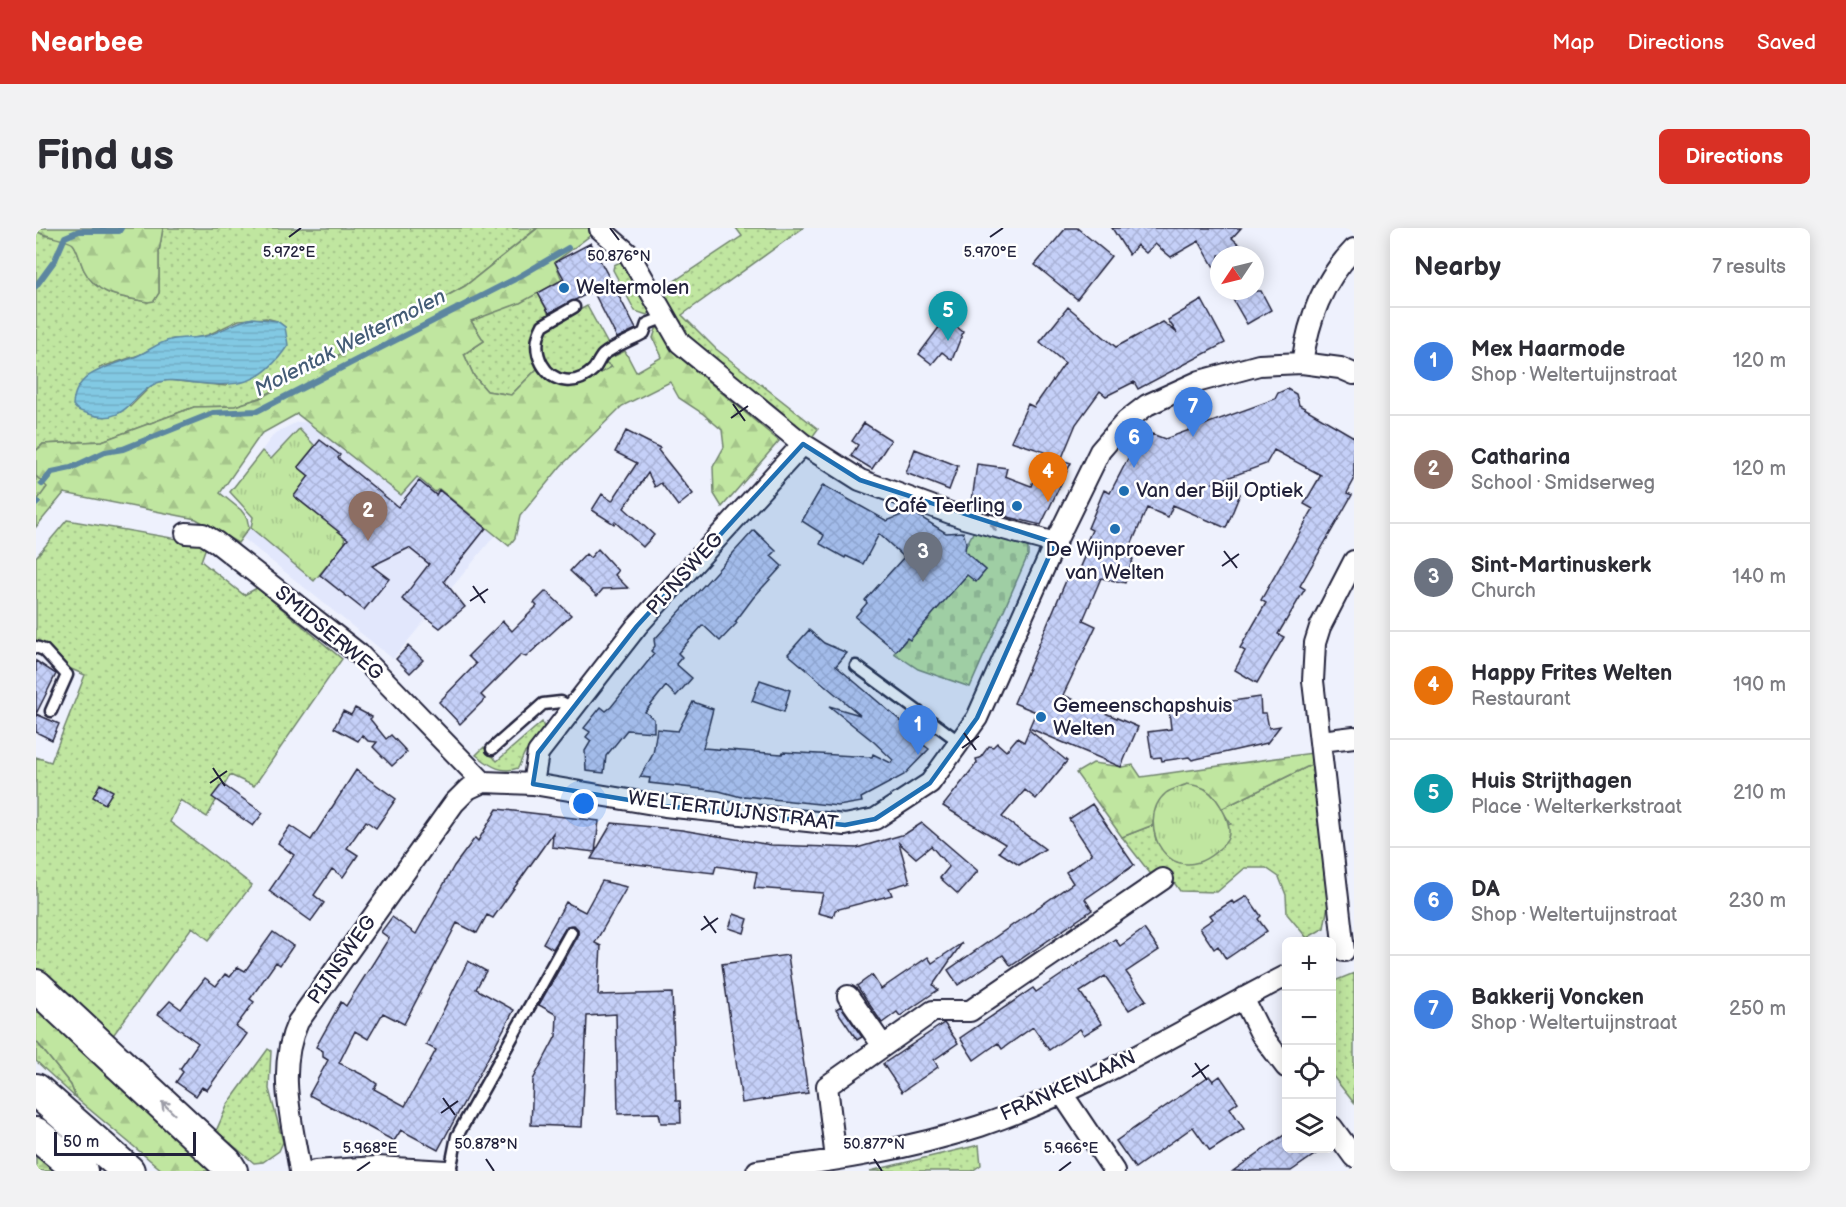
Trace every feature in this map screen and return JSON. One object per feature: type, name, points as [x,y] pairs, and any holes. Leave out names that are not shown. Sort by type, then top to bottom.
[{"type":"main road","points":[[36,986],[118,1060],[226,1163],[231,1171]]},
{"type":"main road","points":[[36,1090],[128,1171]]},
{"type":"main road","points":[[36,1134],[81,1171]]},
{"type":"street","points":[[600,229],[629,254],[680,343],[803,444],[860,480],[964,518],[1055,543]]},
{"type":"street","points":[[1302,363],[1311,320],[1320,295],[1330,277],[1354,249]]},
{"type":"street","name":"WELTERTUIJNSTRAAT","points":[[483,782],[533,784],[666,806],[846,825],[875,819],[930,783],[977,718],[1055,543],[1100,451],[1126,421],[1147,405],[1200,381],[1233,370],[1259,365],[1302,363],[1340,368],[1354,374]]},
{"type":"street","name":"PIJNSWEG","points":[[533,784],[538,753],[637,626],[803,444]]},
{"type":"street","name":"SMIDSERWEG","points":[[186,532],[203,534],[216,542],[360,654],[483,782]]},
{"type":"street","points":[[1343,952],[1313,681],[1315,643],[1338,589],[1354,561]]},
{"type":"street","points":[[1321,741],[1354,737]]},
{"type":"street","name":"PIJNSWEG","points":[[300,1171],[286,1071],[291,1037],[298,1022],[454,803],[468,789],[483,782]]},
{"type":"street","points":[[827,1164],[827,1086],[933,1011],[970,1011],[1163,879]]},
{"type":"street","name":"FRANKENLAAN","points":[[757,1171],[827,1164],[916,1144],[981,1125],[1061,1092],[1154,1047],[1282,978]]},
{"type":"street","points":[[848,996],[883,1046]]},
{"type":"street","points":[[1243,998],[1261,1034],[1282,1061]]},
{"type":"street","points":[[1061,1092],[1114,1171]]},
{"type":"street","points":[[1336,1132],[1354,1157]]},
{"type":"street","points":[[315,1171],[377,1167],[449,1171]]},
{"type":"lane","points":[[574,307],[543,325],[537,341],[539,357],[545,369],[556,378],[567,381],[581,379],[591,373],[602,356],[644,333],[647,324],[665,317]]},
{"type":"lane","points":[[36,647],[44,650],[67,675],[51,711]]},
{"type":"lane","points":[[856,666],[961,743]]},
{"type":"lane","points":[[492,749],[543,704],[561,702],[574,709]]},
{"type":"lane","points":[[449,1171],[457,1136],[571,932]]},
{"type":"highlighted area","points":[[803,444],[860,480],[1055,543],[977,718],[930,783],[901,804],[875,819],[845,825],[665,806],[533,784],[538,753],[637,626]]},
{"type":"shaded area","points":[[297,422],[373,425],[505,523],[393,659],[243,538],[253,524],[253,518],[230,492],[275,433]]},
{"type":"green space","points":[[36,228],[44,235],[65,238],[73,243],[89,279],[103,290],[120,297],[148,302],[159,293],[159,252],[163,228],[537,228],[465,286],[260,398],[235,406],[194,407],[102,441],[43,444],[36,451]],"holes":[[[266,318],[277,321],[285,327],[226,386],[167,380],[154,383],[130,407],[99,368],[139,355],[173,339],[186,340],[208,335],[239,320]]]},
{"type":"green space","points":[[37,228],[163,228],[159,252],[159,293],[154,301],[148,302],[120,297],[103,290],[89,279],[73,244],[42,234]]},
{"type":"green space","points":[[538,228],[592,228],[595,232],[555,262],[562,280],[520,303],[471,321],[484,341],[464,354],[474,376],[487,391],[511,395],[537,369],[550,375],[585,381],[612,367],[604,361],[625,351],[636,372],[662,357],[653,338],[656,329],[660,327],[678,356],[779,441],[722,507],[714,494],[713,467],[724,447],[722,430],[679,398],[670,382],[622,406],[561,466],[520,516],[515,538],[509,546],[439,489],[435,492],[417,477],[401,495],[297,414],[261,434],[220,493],[247,518],[249,528],[238,543],[196,519],[64,493],[36,527],[36,502],[47,487],[36,476],[36,451],[43,444],[102,441],[194,407],[235,406],[260,398],[465,286]]},
{"type":"green space","points":[[736,228],[803,228],[682,315],[716,349],[818,429],[810,440],[680,334],[664,307],[667,286],[742,236]]},
{"type":"green space","points":[[622,261],[653,311],[647,315],[635,311],[613,270],[614,265]]},
{"type":"green space","points":[[538,293],[554,324],[587,306],[610,348],[604,361],[612,367],[585,381],[537,369],[511,395],[487,391],[474,376],[464,354],[484,341],[471,321]]},
{"type":"green space","points":[[299,429],[315,446],[298,467],[309,476],[294,496],[344,536],[345,544],[314,581],[251,528],[253,517],[230,492],[262,451],[271,459]]},
{"type":"green space","points":[[36,476],[48,487],[36,502]]},
{"type":"green space","points":[[67,520],[207,544],[201,561],[244,595],[257,588],[342,659],[254,786],[230,775],[207,817],[180,800],[170,822],[252,885],[209,940],[192,927],[98,1056],[36,1000],[36,757],[51,762],[85,675],[36,654],[36,557]]},
{"type":"green space","points":[[976,527],[1022,542],[1028,548],[1028,555],[970,687],[918,669],[894,653],[967,575],[986,570],[964,550]]},
{"type":"green space","points":[[542,722],[545,731],[524,754],[518,768],[500,769],[476,755],[484,747],[497,761]]},
{"type":"green space","points":[[1312,753],[1313,764],[1221,809],[1205,789],[1153,822],[1153,825],[1122,837],[1076,773],[1093,763],[1123,767],[1133,765],[1141,777]]},
{"type":"green space","points":[[1313,764],[1328,905],[1324,928],[1306,937],[1287,914],[1286,895],[1279,877],[1266,868],[1245,868],[1217,892],[1180,891],[1164,868],[1153,877],[1122,837],[1153,825],[1156,840],[1231,824],[1221,809]]},
{"type":"green space","points":[[1187,784],[1203,788],[1216,799],[1225,814],[1229,830],[1225,843],[1206,859],[1188,864],[1174,860],[1162,851],[1155,837],[1153,821],[1157,806],[1166,793]]},
{"type":"green space","points":[[1354,973],[1354,1103],[1336,1080],[1336,980]]},
{"type":"green space","points":[[36,1000],[217,1171],[163,1171],[76,1098],[71,1085],[36,1041]]},
{"type":"green space","points":[[36,1041],[71,1085],[76,1098],[36,1061]]},
{"type":"green space","points":[[268,1049],[271,1051],[269,1089],[283,1142],[279,1151],[263,1162],[254,1163],[216,1131],[228,1104]]},
{"type":"green space","points":[[979,1145],[981,1165],[972,1171],[870,1171]]},
{"type":"green space","points":[[36,1152],[57,1171],[36,1171]]},
{"type":"water","points":[[253,318],[277,321],[285,327],[288,345],[279,358],[260,375],[226,385],[164,381],[145,390],[122,411],[102,417],[78,410],[73,405],[75,393],[80,384],[87,377],[106,367],[137,356],[165,341],[206,336]]},
{"type":"building","points":[[1066,228],[1077,228],[1111,256],[1077,299],[1035,265]]},
{"type":"building","points":[[1112,228],[1241,228],[1232,238],[1241,246],[1210,246],[1210,260],[1199,241],[1171,257],[1155,244],[1146,253],[1137,245],[1129,255]]},
{"type":"building","name":"Weltermolen","points":[[591,243],[636,329],[617,338],[593,291],[549,313],[538,293],[564,279],[555,262]]},
{"type":"building","points":[[1264,297],[1271,310],[1247,324],[1233,300],[1264,300]]},
{"type":"building","points":[[1202,300],[1225,343],[1138,389],[1134,382],[1106,396],[1100,391],[1076,424],[1061,460],[1071,463],[1041,525],[971,508],[977,464],[1007,468],[1005,476],[1031,486],[1045,452],[1011,441],[1028,404],[1034,407],[1065,363],[1040,342],[1068,307],[1116,347],[1163,322],[1177,333],[1168,320]]},
{"type":"building","points":[[946,318],[963,332],[952,360],[942,352],[932,364],[919,354]]},
{"type":"building","points":[[1287,389],[1296,394],[1299,405],[1354,437],[1354,480],[1347,493],[1352,495],[1300,586],[1305,589],[1278,634],[1284,637],[1257,683],[1235,670],[1245,651],[1240,648],[1266,603],[1261,600],[1313,509],[1304,504],[1321,475],[1274,450],[1266,464],[1213,483],[1240,494],[1226,528],[1173,505],[1168,517],[1147,508],[1126,557],[1133,559],[1125,583],[1101,578],[1083,620],[1096,626],[1063,695],[1138,727],[1121,767],[1029,728],[1036,712],[1014,703],[1071,569],[1079,571],[1091,543],[1087,541],[1092,530],[1088,528],[1104,490],[1110,493],[1133,449],[1144,454],[1152,434],[1165,439],[1275,399],[1278,393]]},
{"type":"building","points":[[864,423],[891,440],[872,469],[851,456],[858,445],[852,441]]},
{"type":"building","points":[[626,431],[660,448],[658,450],[693,494],[678,506],[661,483],[655,487],[648,473],[624,508],[654,535],[643,547],[615,522],[614,524],[592,510],[602,494],[612,501],[637,463],[615,452]]},
{"type":"building","points":[[320,440],[340,455],[338,458],[398,507],[419,481],[436,495],[439,490],[486,528],[444,581],[465,607],[440,628],[402,599],[429,564],[409,548],[372,566],[389,579],[364,610],[320,575],[348,539],[294,496],[309,476],[298,467]]},
{"type":"building","points":[[915,449],[958,466],[949,490],[906,473]]},
{"type":"building","points":[[823,485],[887,521],[911,511],[946,533],[963,532],[966,542],[965,552],[986,570],[976,582],[967,575],[910,640],[907,638],[896,651],[855,617],[867,603],[865,600],[904,557],[879,534],[863,564],[846,556],[845,558],[820,544],[824,535],[802,521]]},
{"type":"building","points":[[754,530],[776,551],[771,556],[782,566],[753,598],[735,622],[737,623],[720,641],[703,625],[678,653],[682,657],[676,664],[692,678],[676,696],[666,686],[645,712],[654,719],[654,732],[627,730],[606,756],[604,773],[586,771],[585,751],[591,741],[586,737],[590,732],[584,728],[601,707],[606,711],[611,707],[654,654],[651,651],[655,646],[654,640]]},
{"type":"building","points":[[598,549],[618,571],[615,575],[628,588],[603,589],[597,596],[570,571],[586,554],[590,558]]},
{"type":"building","points":[[546,591],[571,615],[526,657],[521,655],[481,695],[485,699],[460,724],[439,702],[476,664],[468,656],[503,621],[512,631],[537,606],[534,603]]},
{"type":"building","points":[[809,630],[824,643],[847,653],[836,666],[923,740],[921,743],[929,749],[904,775],[861,798],[862,802],[838,806],[741,797],[719,791],[649,783],[650,778],[640,777],[653,754],[657,729],[678,731],[693,702],[713,709],[703,748],[782,754],[783,752],[872,757],[873,754],[891,763],[893,760],[874,742],[829,706],[860,715],[788,654]]},
{"type":"building","points":[[408,646],[423,660],[410,673],[396,659]]},
{"type":"building","points":[[36,661],[56,674],[36,714]]},
{"type":"building","points":[[760,680],[790,690],[784,712],[752,701]]},
{"type":"building","points":[[1260,697],[1261,713],[1266,713],[1269,728],[1280,726],[1267,743],[1192,760],[1189,757],[1162,761],[1161,757],[1152,758],[1148,732],[1171,729],[1169,710]]},
{"type":"building","points":[[355,708],[372,717],[370,719],[386,739],[391,735],[407,752],[392,766],[373,747],[377,742],[368,741],[362,735],[358,741],[334,728],[343,711],[351,715]]},
{"type":"building","points":[[36,714],[59,724],[52,740],[36,732]]},
{"type":"building","points":[[1029,730],[1067,761],[1036,799],[1025,790],[1002,817],[1045,849],[1019,865],[999,852],[1005,844],[943,806],[977,763],[976,759],[980,758],[989,746],[993,747],[997,743],[1006,751],[1017,738],[1024,742]]},
{"type":"building","points":[[356,770],[396,799],[376,828],[366,821],[347,848],[358,855],[343,877],[332,869],[314,895],[324,903],[311,921],[269,891],[294,855],[278,843],[290,826],[311,840]]},
{"type":"building","points":[[100,784],[113,791],[105,804],[93,797]]},
{"type":"building","points":[[222,784],[263,813],[253,826],[212,797]]},
{"type":"building","points":[[1092,804],[1134,865],[1085,899],[1092,910],[1011,966],[1003,955],[958,985],[948,970],[1073,883],[1066,872],[1092,854],[1069,819]]},
{"type":"building","points":[[497,809],[599,821],[595,852],[552,847],[553,833],[493,918],[487,915],[477,933],[457,923],[404,1024],[383,1013],[368,1039],[355,1031],[339,1063],[367,1077],[377,1084],[374,1089],[405,1106],[436,1050],[426,1045],[468,961],[486,971],[476,989],[514,1010],[438,1150],[401,1130],[394,1141],[309,1095],[328,1060],[323,1057],[323,1051],[316,1047],[341,1002],[346,1006],[389,938],[381,932],[392,917],[416,934],[454,866],[475,838],[478,841]]},
{"type":"building","points":[[612,823],[682,830],[771,845],[857,848],[905,834],[922,823],[978,871],[958,894],[940,878],[949,867],[931,846],[916,858],[899,843],[910,882],[889,888],[892,895],[835,910],[833,917],[818,913],[823,893],[754,888],[757,872],[716,866],[714,873],[591,859]]},
{"type":"building","points":[[602,881],[627,887],[595,943],[601,946],[598,995],[672,993],[676,1101],[680,1101],[681,1123],[661,1123],[659,1113],[618,1114],[616,1014],[587,1016],[582,1127],[531,1125],[533,1080],[556,1036],[557,1015],[539,1005],[578,936],[578,929],[574,925],[567,926],[553,949],[543,943],[566,902],[585,912]]},
{"type":"building","points":[[1247,896],[1261,916],[1258,919],[1267,931],[1226,959],[1218,946],[1214,949],[1200,928],[1213,919],[1210,915],[1232,901],[1234,904]]},
{"type":"building","points":[[734,914],[748,919],[744,933],[729,928]]},
{"type":"building","points":[[1144,929],[1159,950],[1126,972],[1146,1000],[1129,1010],[1105,976],[1080,992],[1102,1024],[1084,1035],[1080,1029],[1049,1050],[1033,1027],[1002,1049],[998,1043],[974,1060],[960,1038],[1033,988],[1036,992],[1115,939],[1120,946]]},
{"type":"building","points":[[273,932],[293,946],[280,965],[276,962],[250,999],[254,1002],[236,1026],[247,1034],[207,1090],[202,1087],[196,1096],[176,1082],[183,1072],[180,1069],[198,1043],[158,1014],[170,1001],[181,1009],[205,978],[216,986],[225,974],[230,977],[238,967],[245,971]]},
{"type":"building","points":[[962,943],[933,985],[938,990],[900,1016],[897,1012],[882,1023],[857,986],[872,975],[881,989],[928,957],[932,963]]},
{"type":"building","points":[[788,955],[808,1093],[742,1103],[722,964]]},
{"type":"building","points":[[841,1006],[862,1037],[857,1040],[836,1009]]},
{"type":"building","points":[[944,1023],[958,1043],[934,1060],[938,1067],[902,1092],[883,1064]]},
{"type":"building","points":[[1209,1076],[1213,1081],[1220,1076],[1238,1102],[1230,1108],[1244,1129],[1210,1151],[1193,1127],[1135,1168],[1116,1141]]},
{"type":"building","points":[[1282,1137],[1282,1153],[1317,1153],[1291,1171],[1233,1171]]},
{"type":"waterway","points":[[36,286],[55,260],[65,237],[79,231],[119,231],[121,228]]},
{"type":"waterway","name":"Molentak Weltermolen","points":[[42,484],[52,472],[71,468],[105,452],[123,449],[213,413],[257,411],[515,279],[568,248]]},
{"type":"place","name":"Weltermolen","points":[[564,288]]},
{"type":"place","name":"Huis Strijthagen","points":[[948,341]]},
{"type":"place","name":"Bakkerij Voncken","points":[[1193,437]]},
{"type":"place","name":"DA","points":[[1134,468]]},
{"type":"place","name":"Van der Bijl Optiek","points":[[1124,491]]},
{"type":"place","name":"Happy Frites Welten","points":[[1048,502]]},
{"type":"place","name":"Café Teerling","points":[[1017,506]]},
{"type":"place","name":"De Wijnproever van Welten","points":[[1115,529]]},
{"type":"place","name":"Catharina","points":[[368,541]]},
{"type":"place","name":"Sint-Martinuskerk","points":[[923,582]]},
{"type":"place","name":"Gemeenschapshuis Welten","points":[[1041,717]]},
{"type":"place","name":"Mex Haarmode","points":[[918,755]]}]
